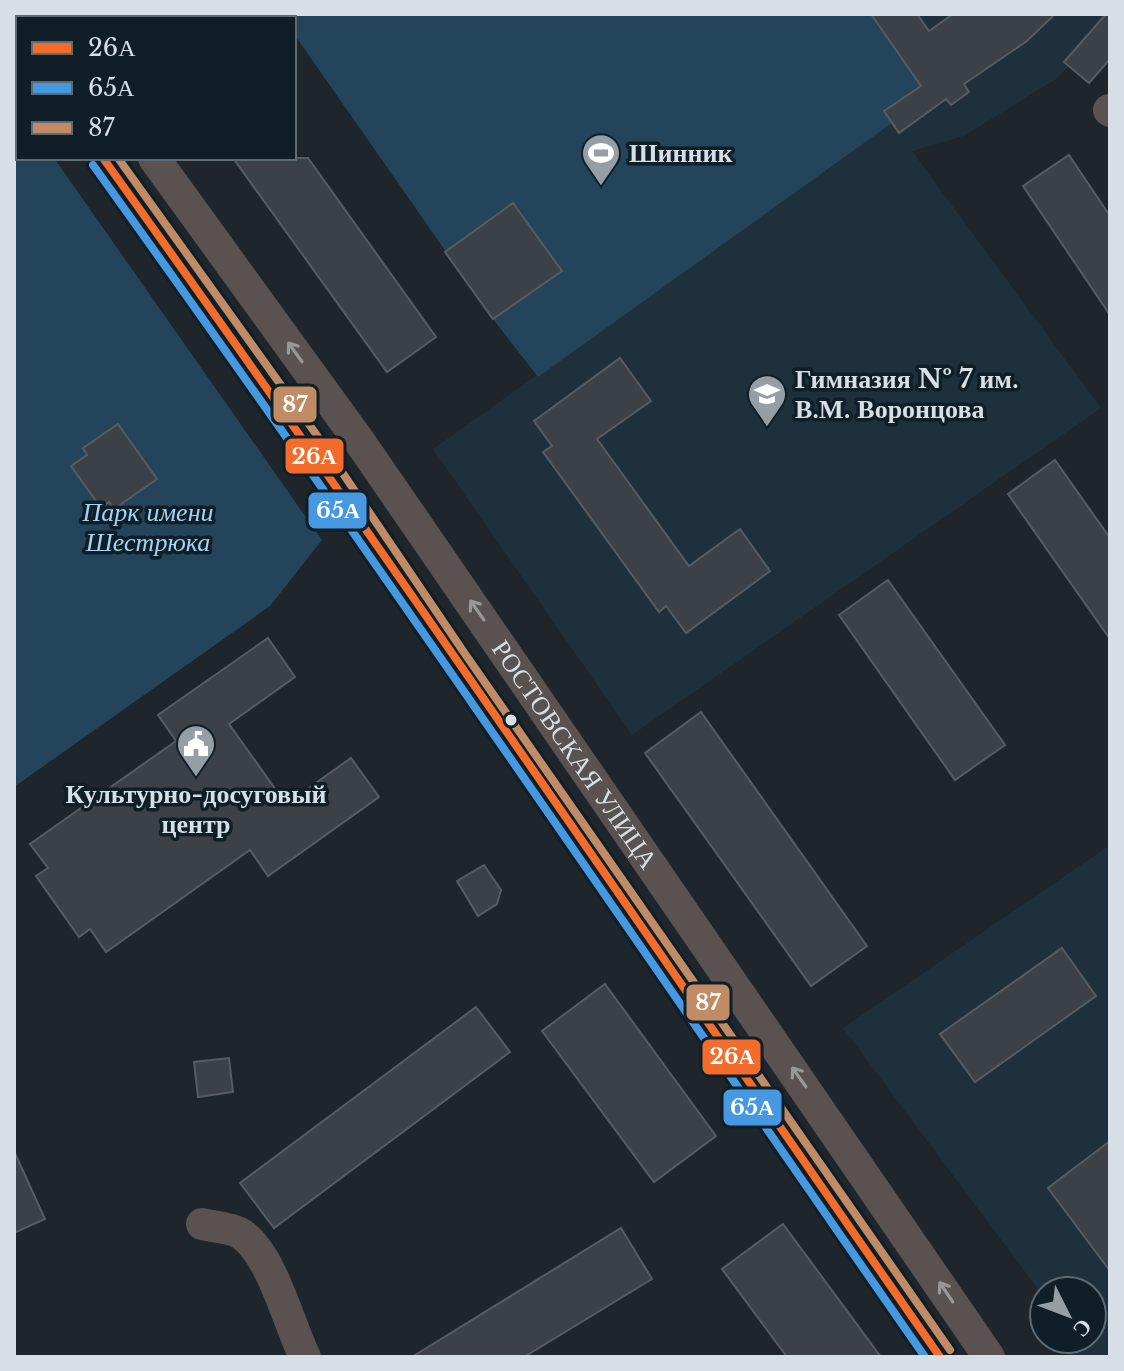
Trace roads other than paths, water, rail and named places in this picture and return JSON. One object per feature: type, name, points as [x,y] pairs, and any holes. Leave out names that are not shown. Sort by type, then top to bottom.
[{"type":"street","name":"РОСТОВСКАЯ УЛИЦА","points":[[104,160],[311,448],[453,658],[940,1357]]},
{"type":"street","name":"РОСТОВСКАЯ УЛИЦА","points":[[155,160],[370,457],[989,1357]]},
{"type":"street","points":[[202,1224],[243,1234],[270,1268],[288,1321],[305,1357]]},
{"type":"place","name":"Шинник","points":[[601,187]]},
{"type":"place","name":"Гимназия № 7 им. В.М. Воронцова","points":[[767,428]]},
{"type":"place","name":"Культурно-досуговый центр","points":[[196,778]]},
{"type":"park label","name":"Парк имени Шестрюка","points":[[148,527]]}]
